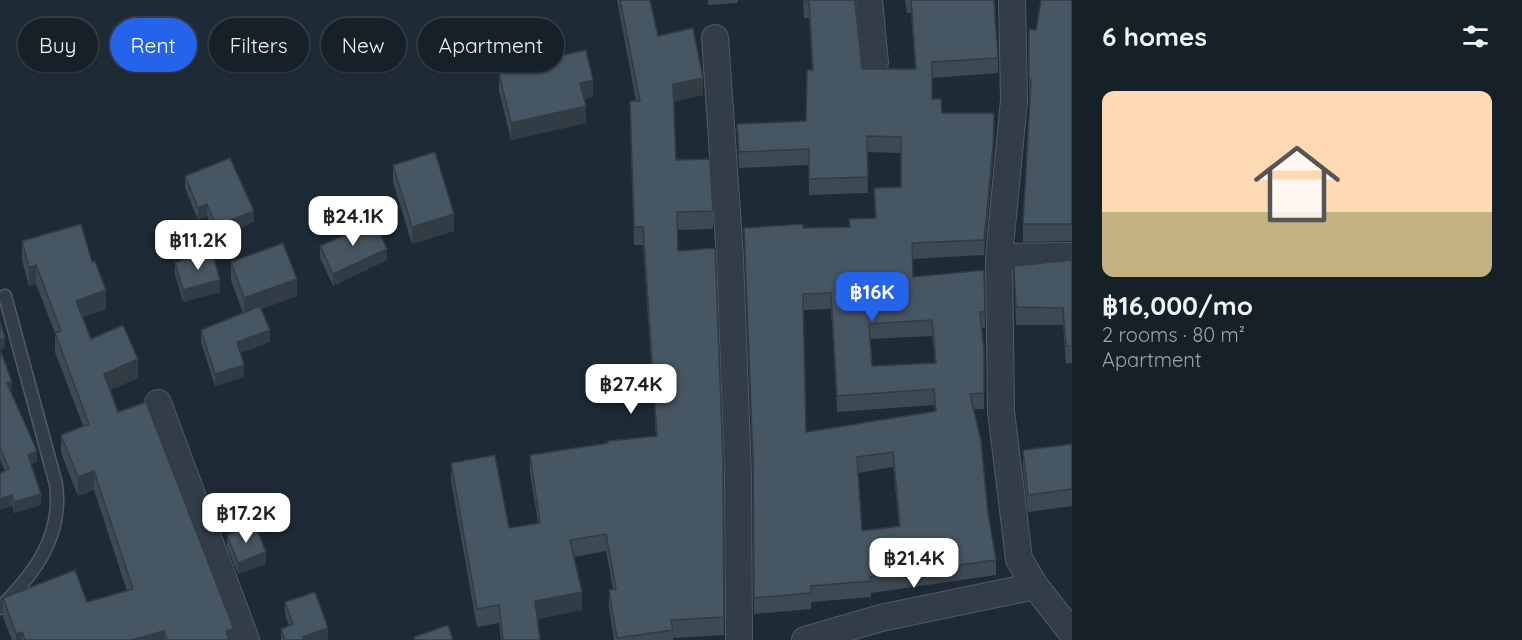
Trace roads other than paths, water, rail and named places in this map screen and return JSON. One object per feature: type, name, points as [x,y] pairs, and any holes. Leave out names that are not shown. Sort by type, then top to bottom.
[{"type":"street","points":[[869,0],[875,63]]},
{"type":"street","points":[[1012,0],[1014,100],[999,257],[1001,411],[1019,559],[1035,586],[1072,633]]},
{"type":"street","points":[[715,38],[730,257],[738,476],[739,640]]},
{"type":"street","points":[[999,257],[1072,256]]},
{"type":"street","points":[[158,403],[246,640]]},
{"type":"street","points":[[805,640],[881,618],[1035,586]]},
{"type":"lane","points":[[0,608],[25,583],[46,552],[55,529],[59,501],[5,296]]}]
